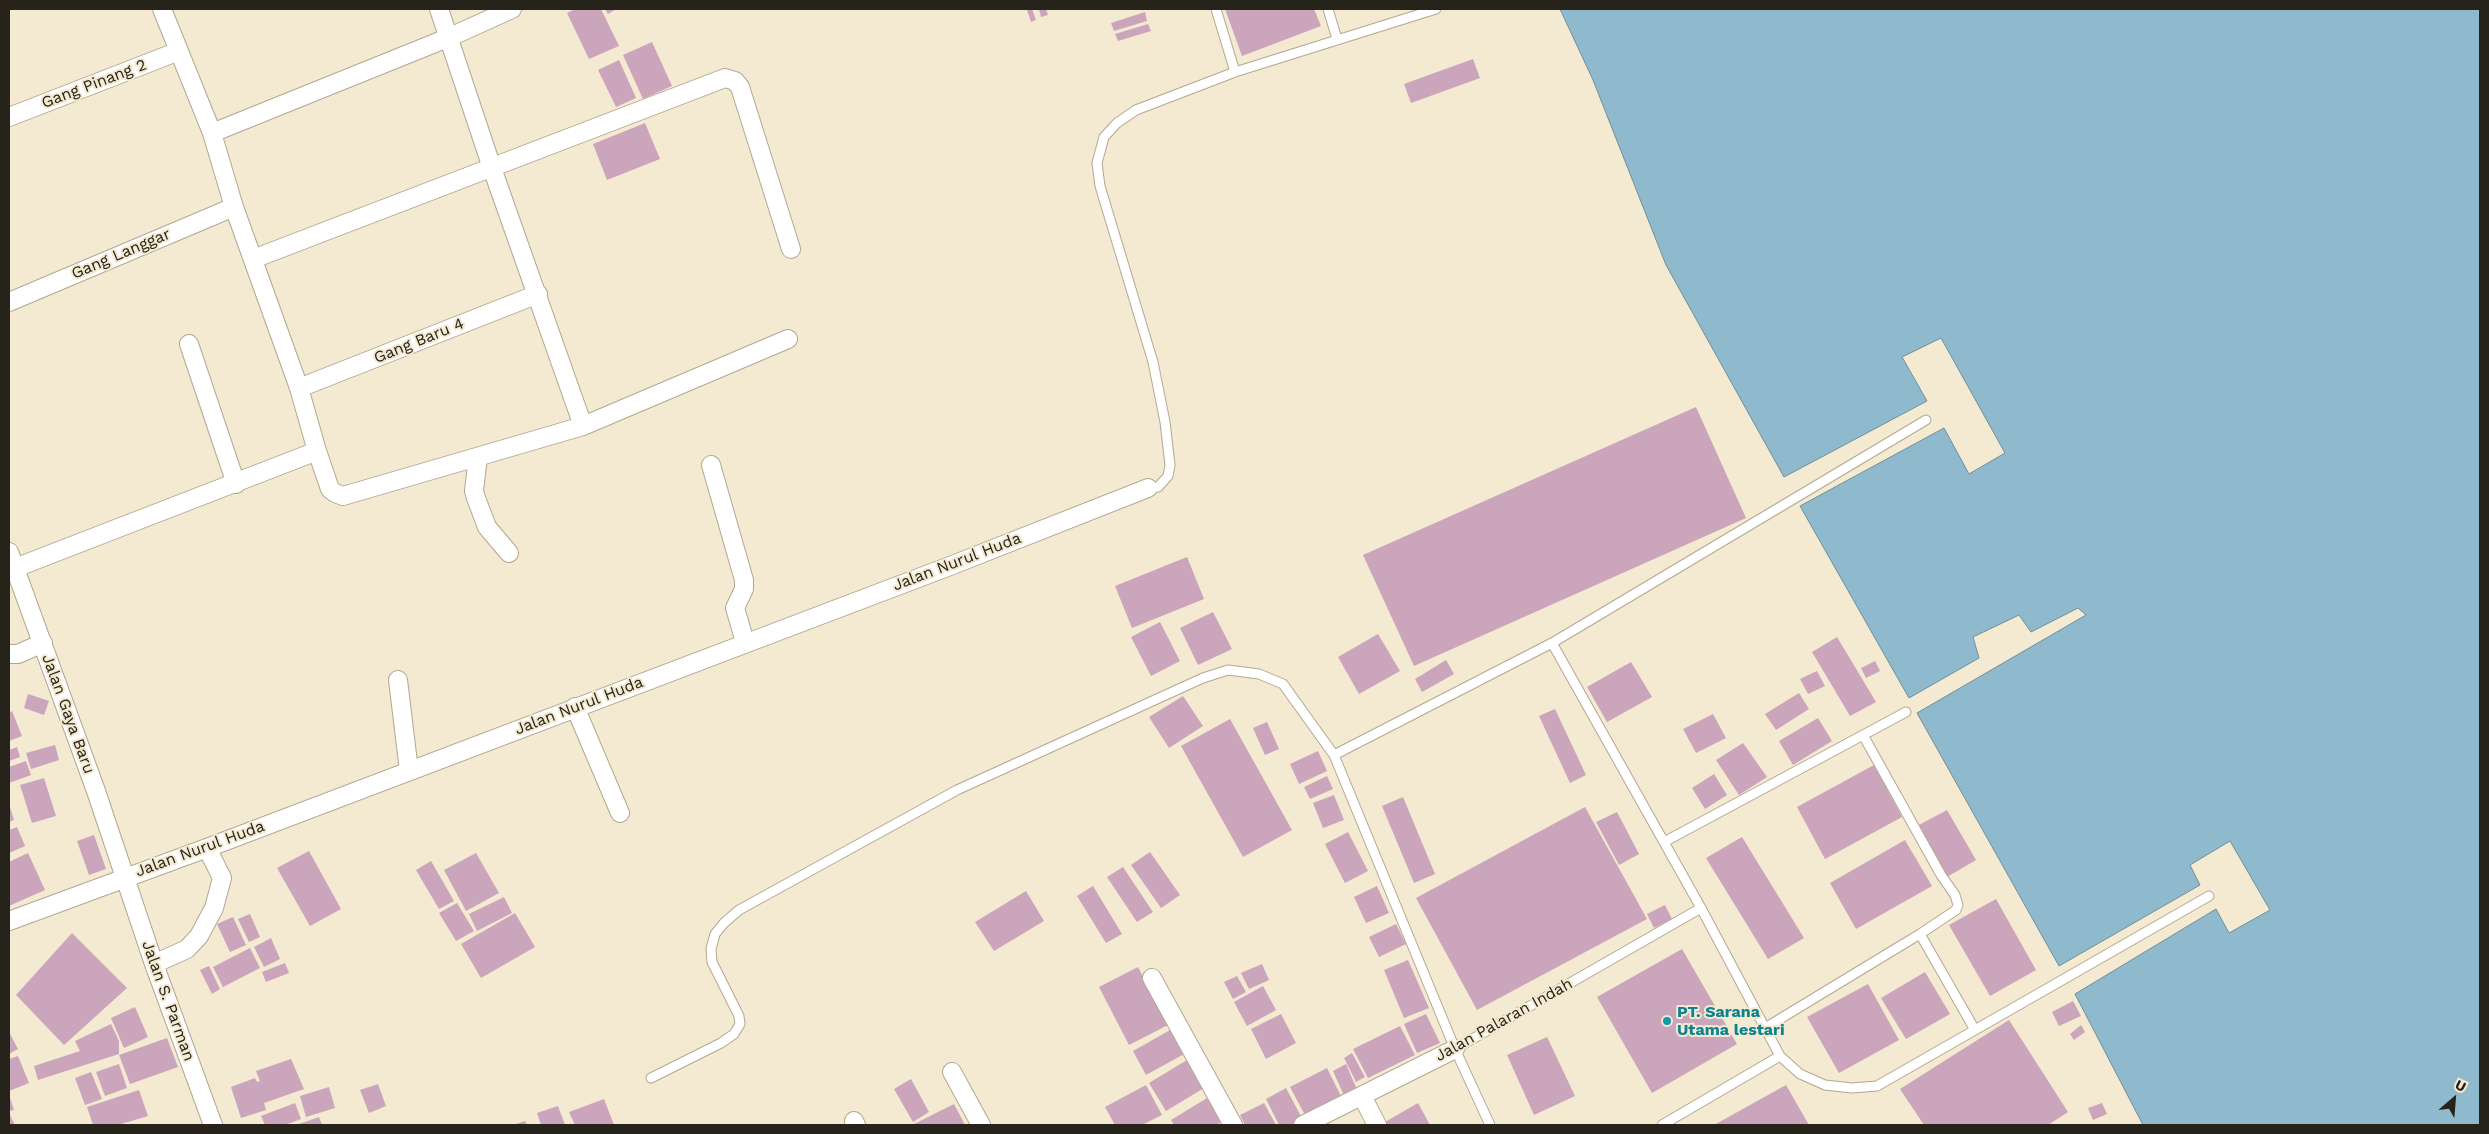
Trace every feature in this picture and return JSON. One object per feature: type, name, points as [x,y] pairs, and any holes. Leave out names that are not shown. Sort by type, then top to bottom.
[{"type":"street","points":[[162,9],[212,133],[234,207],[300,388],[317,451],[330,488],[343,496],[583,426],[788,339]]},
{"type":"street","points":[[439,9],[450,37],[492,168],[583,426]]},
{"type":"street","points":[[212,133],[450,37],[512,9]]},
{"type":"street","name":"Gang Pinang 2","points":[[9,116],[179,51]]},
{"type":"street","points":[[253,259],[725,78],[735,81],[740,87],[791,249]]},
{"type":"street","name":"Gang Langgar","points":[[9,302],[234,207]]},
{"type":"street","name":"Gang Baru 4","points":[[300,388],[538,294]]},
{"type":"street","points":[[189,344],[236,484]]},
{"type":"street","points":[[12,560],[236,484],[317,451]]},
{"type":"street","points":[[478,457],[474,491],[476,498],[487,527],[509,553]]},
{"type":"street","points":[[711,465],[744,580],[744,589],[735,608],[745,642]]},
{"type":"street","name":"Jalan Nurul Huda","points":[[9,921],[120,863],[207,848],[745,642],[950,566],[1148,488]]},
{"type":"street","name":"Jalan Gaya Baru","points":[[12,560],[120,863]]},
{"type":"street","points":[[9,654],[18,654],[42,643]]},
{"type":"street","points":[[398,680],[409,770]]},
{"type":"street","points":[[575,707],[620,813]]},
{"type":"street","points":[[154,964],[187,949],[199,936],[214,908],[222,878],[207,848]]},
{"type":"street","name":"Jalan S. Parman","points":[[120,863],[154,964],[213,1125]]},
{"type":"street","points":[[1152,978],[1233,1125]]},
{"type":"street","name":"Jalan Palaran Indah","points":[[1304,1125],[1455,1049]]},
{"type":"street","points":[[952,1072],[981,1125]]},
{"type":"street","points":[[1362,1096],[1377,1125]]},
{"type":"lane","points":[[1216,9],[1235,72]]},
{"type":"lane","points":[[1328,9],[1337,39]]},
{"type":"lane","points":[[1148,488],[1158,488],[1168,476],[1170,465],[1165,422],[1153,362],[1100,186],[1097,163],[1104,137],[1117,122],[1136,110],[1235,72],[1436,9]]},
{"type":"lane","points":[[1334,755],[1552,643],[1926,420]]},
{"type":"lane","points":[[1552,643],[1701,908],[1780,1056],[1800,1074],[1826,1085],[1852,1088],[1877,1086],[2209,896]]},
{"type":"lane","points":[[651,1078],[721,1044],[734,1034],[740,1024],[739,1016],[712,962],[711,949],[715,934],[739,910],[957,790],[1203,678],[1228,670],[1259,674],[1283,684],[1334,755],[1455,1049],[1490,1125]]},
{"type":"lane","points":[[1664,842],[1906,712]]},
{"type":"lane","points":[[1766,1028],[1920,934],[1956,910],[1958,904],[1955,895],[1941,875],[1863,735]]},
{"type":"lane","name":"Jalan Palaran Indah","points":[[1455,1049],[1701,908]]},
{"type":"lane","points":[[1920,934],[1975,1030]]},
{"type":"lane","points":[[1662,1125],[1780,1056]]},
{"type":"water","points":[[1560,9],[2480,9],[2480,1125],[2143,1125],[2075,994],[2216,909],[2229,933],[2270,910],[2230,841],[2190,865],[2200,885],[2059,966],[1917,713],[2086,615],[2078,608],[2031,632],[2019,615],[1973,637],[1979,658],[1909,698],[1800,506],[1944,428],[1969,474],[2005,453],[1941,338],[1902,357],[1927,401],[1784,477],[1666,265],[1593,80]]},
{"type":"building","points":[[575,9],[601,9],[619,46],[589,59],[567,13]]},
{"type":"building","points":[[605,9],[616,9],[608,14]]},
{"type":"building","points":[[1032,9],[1036,20],[1031,22],[1027,10]]},
{"type":"building","points":[[1039,9],[1046,9],[1048,15],[1041,17]]},
{"type":"building","points":[[1225,9],[1314,9],[1321,26],[1242,56]]},
{"type":"building","points":[[1145,12],[1147,21],[1114,31],[1111,23]]},
{"type":"building","points":[[1148,24],[1151,31],[1118,41],[1115,34]]},
{"type":"building","points":[[652,42],[672,86],[643,99],[623,55]]},
{"type":"building","points":[[1473,59],[1480,78],[1411,103],[1404,84]]},
{"type":"building","points":[[619,60],[636,98],[616,107],[598,70]]},
{"type":"building","points":[[645,123],[660,159],[607,180],[593,144]]},
{"type":"building","points":[[1696,407],[1746,518],[1414,666],[1363,555]]},
{"type":"building","points":[[1187,557],[1204,599],[1132,628],[1115,586]]},
{"type":"building","points":[[1213,612],[1232,649],[1198,665],[1180,628]]},
{"type":"building","points":[[1160,622],[1180,661],[1151,676],[1131,637]]},
{"type":"building","points":[[1378,634],[1400,671],[1359,694],[1338,657]]},
{"type":"building","points":[[1837,637],[1876,702],[1850,716],[1812,652]]},
{"type":"building","points":[[1446,660],[1454,674],[1422,692],[1415,679]]},
{"type":"building","points":[[1875,661],[1880,671],[1866,678],[1861,668]]},
{"type":"building","points":[[1631,662],[1652,697],[1607,722],[1587,687]]},
{"type":"building","points":[[1817,671],[1825,686],[1808,694],[1800,679]]},
{"type":"building","points":[[1799,693],[1809,709],[1776,730],[1765,714]]},
{"type":"building","points":[[28,694],[49,701],[44,715],[24,708]]},
{"type":"building","points":[[1183,696],[1203,726],[1169,748],[1149,717]]},
{"type":"building","points":[[1555,709],[1586,775],[1570,783],[1539,716]]},
{"type":"building","points":[[12,711],[22,736],[9,741],[9,713]]},
{"type":"building","points":[[1713,714],[1726,738],[1696,753],[1683,729]]},
{"type":"building","points":[[1818,718],[1832,741],[1793,765],[1779,741]]},
{"type":"building","points":[[1230,719],[1292,830],[1243,857],[1181,746]]},
{"type":"building","points":[[1267,722],[1279,749],[1265,755],[1253,728]]},
{"type":"building","points":[[1743,743],[1767,777],[1739,795],[1716,760]]},
{"type":"building","points":[[55,745],[59,760],[31,769],[26,753]]},
{"type":"building","points":[[17,747],[20,757],[9,761],[9,750]]},
{"type":"building","points":[[1318,751],[1327,771],[1299,784],[1290,764]]},
{"type":"building","points":[[26,761],[31,775],[9,783],[9,767]]},
{"type":"building","points":[[1874,765],[1902,817],[1825,859],[1797,807]]},
{"type":"building","points":[[1714,774],[1727,795],[1705,809],[1692,788]]},
{"type":"building","points":[[1327,776],[1333,789],[1310,799],[1304,787]]},
{"type":"building","points":[[44,778],[56,816],[32,823],[20,785]]},
{"type":"building","points":[[1334,795],[1344,820],[1323,828],[1313,803]]},
{"type":"building","points":[[1403,797],[1435,874],[1414,883],[1382,806]]},
{"type":"building","points":[[9,804],[14,820],[9,822]]},
{"type":"building","points":[[1585,807],[1647,919],[1477,1010],[1416,898]]},
{"type":"building","points":[[1947,810],[1976,860],[1947,877],[1917,826]]},
{"type":"building","points":[[1617,812],[1639,854],[1619,865],[1596,822]]},
{"type":"building","points":[[17,827],[25,846],[9,853],[9,830]]},
{"type":"building","points":[[1348,832],[1368,871],[1345,883],[1325,844]]},
{"type":"building","points":[[94,835],[106,869],[89,875],[77,841]]},
{"type":"building","points":[[1742,837],[1804,938],[1768,959],[1706,858]]},
{"type":"building","points":[[1905,840],[1932,886],[1856,929],[1830,883]]},
{"type":"building","points":[[309,851],[341,909],[310,926],[277,868]]},
{"type":"building","points":[[1150,852],[1180,895],[1161,908],[1131,865]]},
{"type":"building","points":[[28,853],[45,890],[9,906],[9,862]]},
{"type":"building","points":[[476,853],[499,893],[466,911],[444,870]]},
{"type":"building","points":[[431,861],[454,901],[439,909],[416,870]]},
{"type":"building","points":[[1123,867],[1153,912],[1137,922],[1107,877]]},
{"type":"building","points":[[1093,886],[1122,934],[1106,943],[1077,896]]},
{"type":"building","points":[[1377,886],[1389,913],[1366,923],[1354,897]]},
{"type":"building","points":[[1026,891],[1044,921],[994,951],[975,922]]},
{"type":"building","points":[[504,897],[512,913],[477,931],[469,914]]},
{"type":"building","points":[[1996,899],[2036,970],[1990,996],[1949,925]]},
{"type":"building","points":[[457,903],[474,931],[456,941],[439,913]]},
{"type":"building","points":[[1665,905],[1672,919],[1654,928],[1647,914]]},
{"type":"building","points":[[515,913],[535,947],[481,978],[461,944]]},
{"type":"building","points":[[250,914],[260,937],[249,942],[238,919]]},
{"type":"building","points":[[233,917],[246,945],[230,952],[217,924]]},
{"type":"building","points":[[1396,924],[1406,944],[1379,957],[1369,937]]},
{"type":"building","points":[[72,933],[127,988],[64,1045],[16,995]]},
{"type":"building","points":[[271,938],[280,959],[264,967],[254,947]]},
{"type":"building","points":[[250,948],[260,968],[223,987],[213,967]]},
{"type":"building","name":"PT. Sarana Utama lestari","points":[[1682,949],[1737,1044],[1652,1093],[1597,997]]},
{"type":"building","points":[[1408,960],[1429,1008],[1404,1018],[1384,970]]},
{"type":"building","points":[[285,963],[289,973],[266,982],[262,972]]},
{"type":"building","points":[[1262,964],[1269,980],[1249,989],[1241,973]]},
{"type":"building","points":[[209,966],[220,989],[212,994],[200,970]]},
{"type":"building","points":[[1138,967],[1168,1025],[1129,1045],[1099,987]]},
{"type":"building","points":[[1925,972],[1950,1014],[1906,1039],[1881,998]]},
{"type":"building","points":[[1237,976],[1246,992],[1233,999],[1224,982]]},
{"type":"building","points":[[1868,984],[1899,1040],[1839,1073],[1807,1017]]},
{"type":"building","points":[[1263,986],[1276,1010],[1247,1026],[1234,1002]]},
{"type":"building","points":[[2073,1001],[2081,1016],[2059,1026],[2052,1012]]},
{"type":"building","points":[[135,1007],[148,1037],[124,1048],[111,1018]]},
{"type":"building","points":[[1281,1014],[1296,1043],[1266,1059],[1251,1029]]},
{"type":"building","points":[[1426,1014],[1440,1043],[1417,1053],[1404,1024]]},
{"type":"building","points":[[2009,1020],[2068,1112],[2048,1125],[1924,1125],[1900,1089]]},
{"type":"building","points":[[111,1024],[119,1041],[119,1054],[38,1080],[34,1066],[80,1051],[75,1041]]},
{"type":"building","points":[[2081,1025],[2085,1032],[2074,1040],[2070,1034]]},
{"type":"building","points":[[1400,1026],[1415,1055],[1368,1078],[1353,1049]]},
{"type":"building","points":[[1172,1029],[1186,1053],[1146,1075],[1133,1051]]},
{"type":"building","points":[[9,1032],[18,1049],[9,1054]]},
{"type":"building","points":[[1547,1037],[1575,1096],[1534,1115],[1507,1055]]},
{"type":"building","points":[[167,1038],[178,1067],[130,1084],[119,1055]]},
{"type":"building","points":[[1352,1053],[1365,1077],[1356,1082],[1344,1058]]},
{"type":"building","points":[[18,1056],[29,1083],[9,1091],[9,1059]]},
{"type":"building","points":[[291,1059],[304,1089],[264,1103],[266,1110],[241,1118],[231,1087],[255,1078],[257,1082],[260,1081],[256,1071]]},
{"type":"building","points":[[1187,1060],[1204,1088],[1166,1111],[1149,1083]]},
{"type":"building","points":[[119,1064],[127,1088],[105,1096],[96,1072]]},
{"type":"building","points":[[1346,1064],[1358,1092],[1345,1098],[1333,1071]]},
{"type":"building","points":[[1327,1068],[1342,1098],[1306,1117],[1290,1087]]},
{"type":"building","points":[[91,1072],[102,1099],[85,1105],[75,1078]]},
{"type":"building","points":[[911,1079],[929,1112],[913,1122],[894,1089]]},
{"type":"building","points":[[378,1084],[386,1106],[369,1113],[360,1090]]},
{"type":"building","points":[[1146,1085],[1162,1115],[1142,1125],[1115,1125],[1105,1107]]},
{"type":"building","points":[[1786,1085],[1809,1125],[1714,1125]]},
{"type":"building","points":[[329,1087],[335,1108],[306,1117],[300,1096]]},
{"type":"building","points":[[1286,1088],[1304,1122],[1298,1125],[1279,1125],[1266,1099]]},
{"type":"building","points":[[139,1090],[148,1116],[118,1125],[93,1125],[87,1107]]},
{"type":"building","points":[[9,1095],[14,1110],[9,1111]]},
{"type":"building","points":[[1212,1095],[1227,1119],[1216,1125],[1174,1125],[1171,1120]]},
{"type":"building","points":[[604,1099],[614,1125],[575,1125],[569,1112]]},
{"type":"building","points":[[295,1103],[301,1119],[285,1125],[265,1125],[261,1116]]},
{"type":"building","points":[[1264,1103],[1276,1125],[1245,1125],[1240,1115]]},
{"type":"building","points":[[1418,1103],[1430,1125],[1386,1125],[1385,1122]]},
{"type":"building","points":[[2102,1103],[2107,1114],[2093,1120],[2088,1108]]},
{"type":"building","points":[[954,1104],[965,1125],[914,1124]]},
{"type":"building","points":[[558,1106],[565,1125],[541,1125],[537,1113]]},
{"type":"building","points":[[10,1115],[15,1125],[9,1125]]},
{"type":"building","points":[[319,1117],[322,1125],[296,1125]]},
{"type":"building","points":[[525,1121],[527,1125],[513,1125]]},
{"type":"place","name":"PT. Sarana Utama lestari","points":[[1667,1021]]}]
